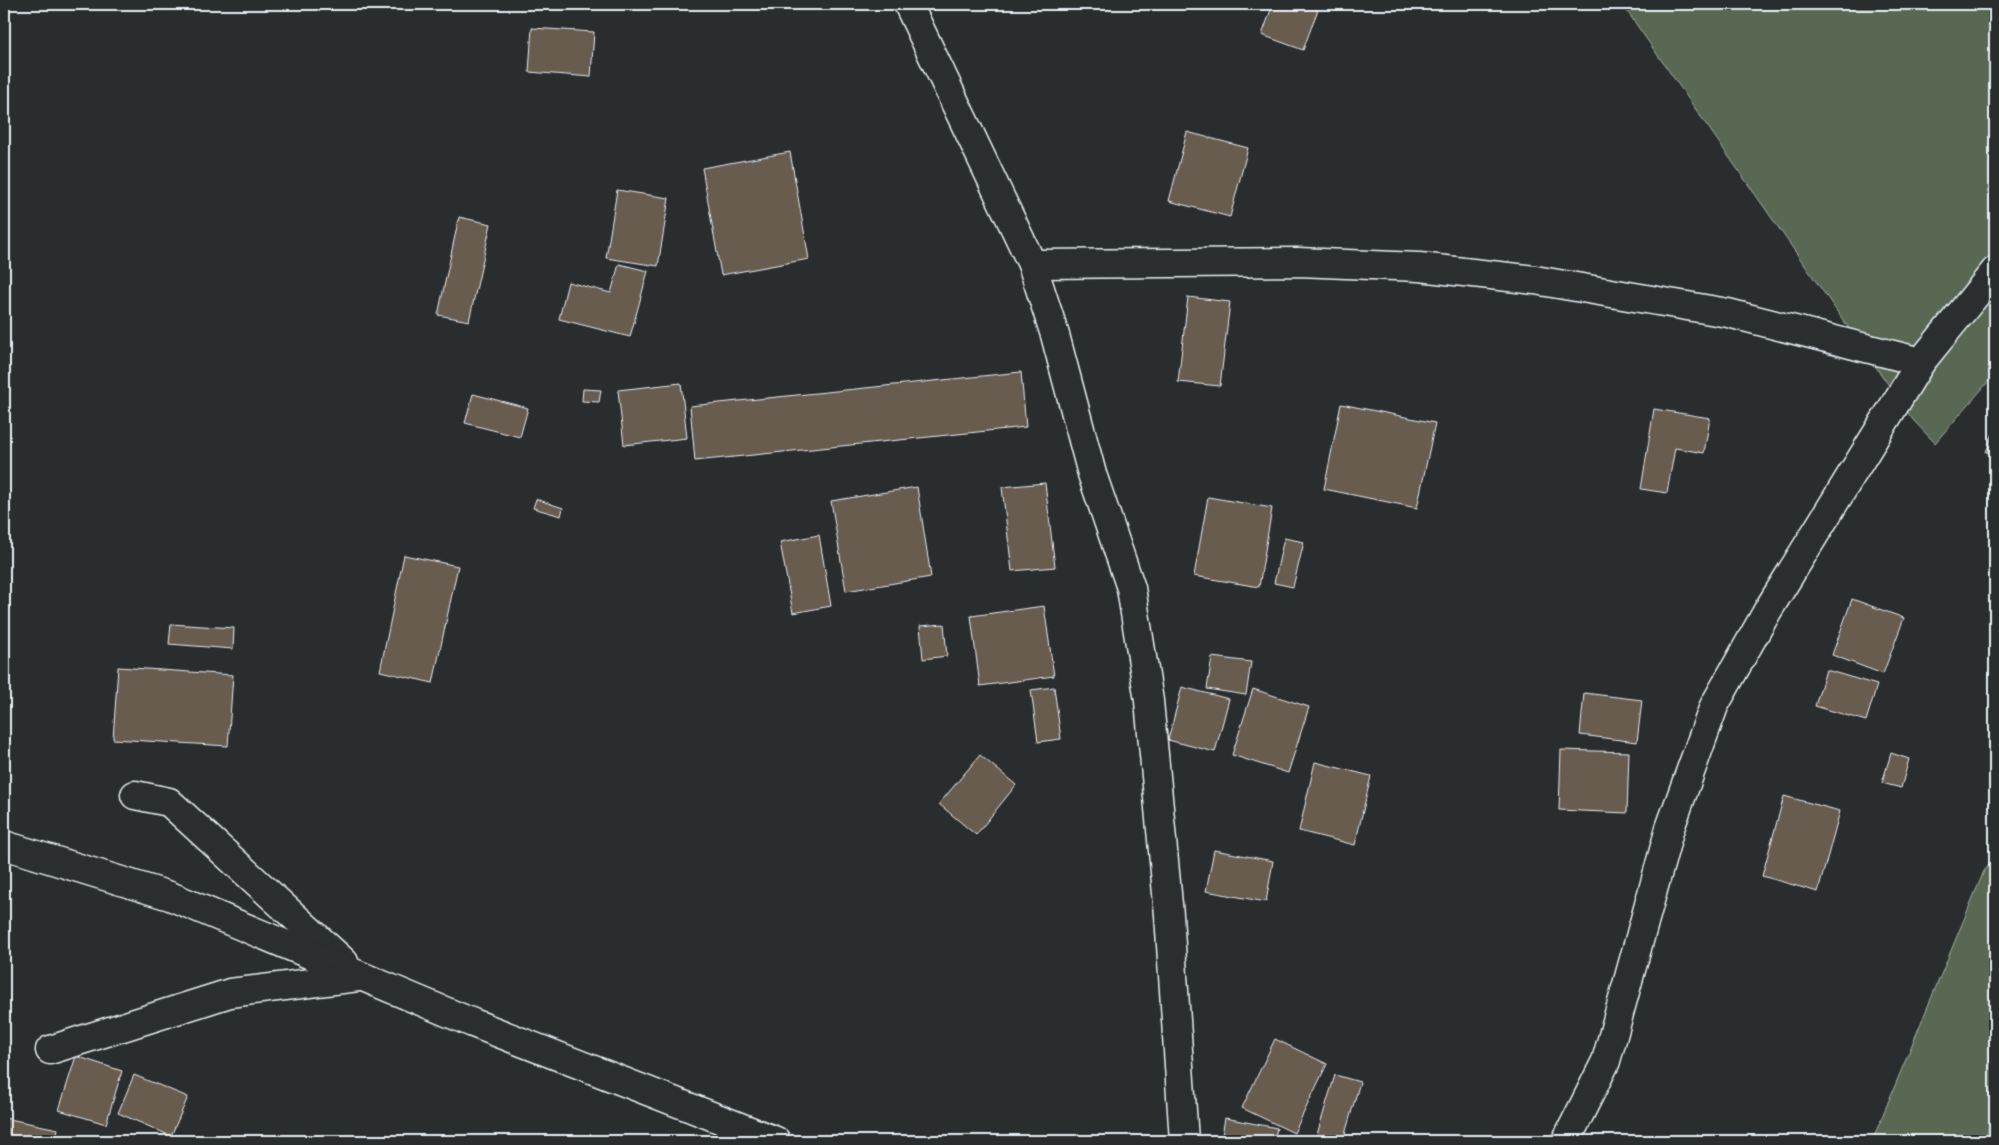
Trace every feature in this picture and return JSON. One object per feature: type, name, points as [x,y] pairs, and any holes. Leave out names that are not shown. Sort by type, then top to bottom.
[{"type":"street","points":[[908,4],[1032,264],[1055,335],[1092,474],[1131,588],[1149,701],[1169,915],[1184,1141]]},
{"type":"street","points":[[1032,264],[1298,262],[1419,267],[1535,280],[1728,313],[1921,362]]},
{"type":"street","points":[[1566,1141],[1606,1061],[1670,828],[1714,706],[1768,610],[1921,362],[1995,271]]},
{"type":"street","points":[[135,795],[169,802],[360,976]]},
{"type":"street","points":[[4,846],[170,896],[360,976],[776,1141]]},
{"type":"street","points":[[50,1050],[230,993],[360,976]]},
{"type":"green space","points":[[1622,4],[1995,4],[1995,374],[1935,443],[1913,420]]},
{"type":"green space","points":[[1995,858],[1995,1102],[1985,1141],[1872,1141],[1984,871]]},
{"type":"building","points":[[1273,4],[1320,4],[1303,50],[1262,35]]},
{"type":"building","points":[[532,28],[594,32],[591,77],[529,72]]},
{"type":"building","points":[[1187,132],[1248,148],[1230,217],[1169,201]]},
{"type":"building","points":[[790,152],[809,259],[721,275],[702,168]]},
{"type":"building","points":[[617,190],[669,198],[658,266],[606,258]]},
{"type":"building","points":[[459,217],[491,224],[469,321],[438,315]]},
{"type":"building","points":[[619,264],[648,271],[630,337],[559,319],[568,282],[611,293]]},
{"type":"building","points":[[1188,297],[1230,302],[1220,386],[1178,382]]},
{"type":"building","points":[[1021,372],[1026,427],[695,461],[690,406]]},
{"type":"building","points":[[681,383],[687,438],[624,445],[618,390]]},
{"type":"building","points":[[583,389],[601,390],[599,402],[582,401]]},
{"type":"building","points":[[473,394],[528,408],[520,437],[465,423]]},
{"type":"building","points":[[1341,404],[1435,423],[1417,508],[1324,489]]},
{"type":"building","points":[[1654,409],[1710,418],[1704,453],[1675,448],[1667,493],[1641,489]]},
{"type":"building","points":[[1995,428],[1995,455],[1986,452]]},
{"type":"building","points":[[1045,483],[1055,567],[1012,571],[1002,487]]},
{"type":"building","points":[[917,487],[931,577],[846,591],[831,501]]},
{"type":"building","points":[[1208,497],[1272,508],[1259,587],[1194,576]]},
{"type":"building","points":[[536,499],[563,508],[561,516],[533,508]]},
{"type":"building","points":[[819,535],[831,606],[793,613],[780,542]]},
{"type":"building","points":[[1284,538],[1304,542],[1293,587],[1274,583]]},
{"type":"building","points":[[404,555],[458,566],[433,683],[380,671]]},
{"type":"building","points":[[1852,599],[1904,618],[1883,674],[1832,655]]},
{"type":"building","points":[[1044,606],[1054,676],[980,686],[971,616]]},
{"type":"building","points":[[171,624],[234,628],[233,649],[169,644]]},
{"type":"building","points":[[944,624],[947,656],[923,659],[920,626]]},
{"type":"building","points":[[1212,657],[1251,662],[1246,695],[1207,689]]},
{"type":"building","points":[[118,667],[233,675],[228,746],[113,739]]},
{"type":"building","points":[[1826,670],[1877,685],[1866,721],[1815,706]]},
{"type":"building","points":[[1054,687],[1061,739],[1038,742],[1031,690]]},
{"type":"building","points":[[1182,687],[1229,699],[1215,752],[1168,740]]},
{"type":"building","points":[[1253,689],[1309,707],[1288,773],[1232,755]]},
{"type":"building","points":[[1584,693],[1642,700],[1637,742],[1580,735]]},
{"type":"building","points":[[1561,750],[1629,752],[1627,813],[1559,810]]},
{"type":"building","points":[[1891,753],[1909,759],[1901,788],[1882,783]]},
{"type":"building","points":[[980,755],[1016,785],[976,835],[939,804]]},
{"type":"building","points":[[1315,762],[1371,776],[1355,845],[1299,831]]},
{"type":"building","points":[[1784,796],[1840,811],[1818,892],[1762,876]]},
{"type":"building","points":[[1214,850],[1273,861],[1266,902],[1206,891]]},
{"type":"building","points":[[1275,1039],[1327,1064],[1294,1133],[1242,1108]]},
{"type":"building","points":[[76,1056],[122,1071],[106,1124],[59,1110]]},
{"type":"building","points":[[134,1075],[188,1097],[171,1136],[118,1113]]},
{"type":"building","points":[[1335,1075],[1360,1082],[1343,1141],[1315,1141]]},
{"type":"building","points":[[4,1118],[58,1129],[55,1141],[4,1141]]},
{"type":"building","points":[[1225,1118],[1277,1128],[1274,1141],[1221,1141]]}]
